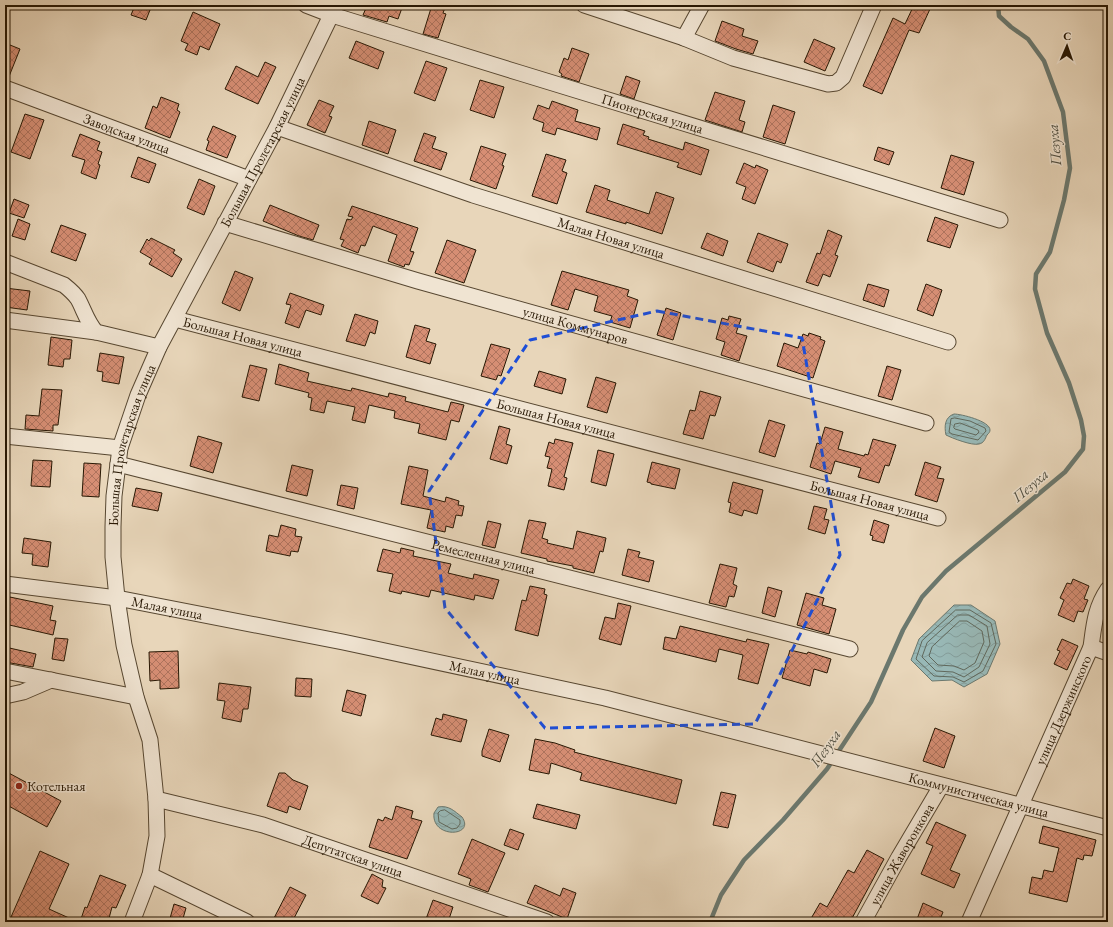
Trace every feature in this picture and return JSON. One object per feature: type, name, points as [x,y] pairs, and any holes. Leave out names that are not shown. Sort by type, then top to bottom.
[{"type":"street","name":"Пионерская улица","points":[[306,5],[334,10],[520,73],[1000,220]]},
{"type":"street","points":[[584,5],[684,38],[733,58],[828,84],[836,83],[843,77],[874,5]]},
{"type":"street","points":[[684,38],[702,5]]},
{"type":"street","name":"Большая Пролетарская улица","points":[[132,922],[150,875],[157,836],[156,799],[150,740],[136,697],[124,646],[113,557],[114,496],[120,448],[138,395],[159,347],[277,127],[334,10]]},
{"type":"street","name":"Заводская улица","points":[[5,88],[249,179]]},
{"type":"street","name":"Малая Новая улица","points":[[277,127],[473,195],[948,342]]},
{"type":"street","name":"улица Коммунаров","points":[[225,223],[426,283],[926,423]]},
{"type":"street","points":[[5,262],[64,285],[78,299],[89,324],[96,332]]},
{"type":"street","name":"Большая Новая улица","points":[[175,319],[938,518]]},
{"type":"street","points":[[5,320],[96,332],[159,347]]},
{"type":"street","points":[[5,436],[120,448]]},
{"type":"street","name":"Ремесленная улица","points":[[118,464],[850,649]]},
{"type":"street","name":"Малая улица","points":[[5,584],[117,598],[343,642],[605,698],[849,761]]},
{"type":"street","name":"улица Дзержинского","points":[[969,922],[1091,647],[1096,612],[1101,599],[1108,589]]},
{"type":"street","points":[[1091,647],[1108,653]]},
{"type":"street","points":[[5,671],[136,697]]},
{"type":"street","points":[[5,696],[23,692],[50,680]]},
{"type":"street","name":"Коммунистическая улица","points":[[849,761],[1108,828]]},
{"type":"street","name":"улица Жаворонкова","points":[[862,922],[941,786]]},
{"type":"street","name":"Депутатская улица","points":[[156,799],[263,825],[547,922]]},
{"type":"street","points":[[150,875],[247,922]]},
{"type":"highlighted area","points":[[657,311],[802,338],[840,555],[755,724],[545,728],[445,608],[429,491],[530,340]]},
{"type":"water","points":[[954,414],[975,419],[989,427],[990,431],[983,442],[979,444],[972,444],[946,435],[946,422],[951,415]]},
{"type":"water","points":[[954,605],[971,605],[995,621],[1000,644],[987,674],[964,687],[952,680],[932,681],[911,660],[919,639]]},
{"type":"water","points":[[438,807],[448,808],[462,817],[465,824],[463,828],[459,831],[452,832],[445,831],[439,827],[435,821],[434,813]]},
{"type":"building","points":[[135,5],[152,5],[146,20],[131,15]]},
{"type":"building","points":[[363,5],[403,5],[398,19],[389,16],[387,22],[363,15],[366,8],[362,7]]},
{"type":"building","points":[[432,5],[446,5],[443,13],[446,14],[438,38],[423,34]]},
{"type":"building","points":[[914,5],[921,5],[930,9],[919,33],[909,30],[882,94],[863,86],[893,18],[905,24]]},
{"type":"building","points":[[193,12],[220,24],[209,50],[200,46],[197,55],[185,50],[188,44],[181,41]]},
{"type":"building","points":[[722,21],[744,29],[742,36],[758,41],[753,54],[715,41]]},
{"type":"building","points":[[814,39],[835,48],[825,71],[804,62]]},
{"type":"building","points":[[356,41],[384,52],[378,69],[349,58]]},
{"type":"building","points":[[5,43],[20,49],[8,79],[5,79]]},
{"type":"building","points":[[572,48],[589,54],[579,82],[561,76],[562,74],[559,72],[564,58],[568,60]]},
{"type":"building","points":[[426,61],[447,68],[435,101],[414,93]]},
{"type":"building","points":[[265,62],[276,67],[258,104],[225,89],[236,66],[258,77]]},
{"type":"building","points":[[626,76],[640,81],[634,99],[620,94]]},
{"type":"building","points":[[480,80],[504,87],[494,118],[470,110]]},
{"type":"building","points":[[715,92],[745,101],[739,120],[745,122],[742,132],[705,120]]},
{"type":"building","points":[[161,97],[179,104],[177,110],[180,112],[170,138],[145,128],[153,106],[157,108]]},
{"type":"building","points":[[319,100],[334,106],[329,116],[332,117],[325,133],[307,125]]},
{"type":"building","points":[[552,101],[578,110],[575,121],[600,128],[597,140],[557,128],[555,135],[542,131],[544,123],[533,119],[538,105],[549,109]]},
{"type":"building","points":[[773,105],[795,112],[785,144],[763,137]]},
{"type":"building","points":[[25,114],[44,120],[30,159],[11,152]]},
{"type":"building","points":[[369,121],[396,130],[388,154],[362,145]]},
{"type":"building","points":[[623,124],[645,131],[643,135],[649,137],[648,139],[683,150],[685,142],[709,150],[701,175],[677,167],[679,163],[617,144]]},
{"type":"building","points":[[213,126],[236,136],[227,158],[206,150],[209,141],[207,140]]},
{"type":"building","points":[[424,133],[436,137],[432,148],[447,153],[441,170],[414,161]]},
{"type":"building","points":[[80,134],[100,142],[97,150],[102,152],[98,164],[100,165],[96,179],[81,173],[85,160],[72,156]]},
{"type":"building","points":[[481,146],[506,154],[502,165],[504,166],[496,189],[470,180]]},
{"type":"building","points":[[878,147],[894,152],[889,165],[874,160]]},
{"type":"building","points":[[546,154],[566,160],[562,171],[567,173],[557,204],[532,196]]},
{"type":"building","points":[[951,155],[974,162],[964,195],[941,188]]},
{"type":"building","points":[[138,157],[156,164],[149,183],[131,177]]},
{"type":"building","points":[[744,163],[755,168],[756,165],[768,170],[755,204],[742,199],[746,187],[736,183]]},
{"type":"building","points":[[199,179],[215,186],[204,215],[187,208]]},
{"type":"building","points":[[595,185],[610,190],[607,200],[649,214],[656,192],[674,198],[662,234],[626,222],[626,224],[586,212]]},
{"type":"building","points":[[14,199],[29,205],[24,218],[9,213]]},
{"type":"building","points":[[270,205],[319,225],[313,240],[299,236],[263,221]]},
{"type":"building","points":[[352,206],[418,228],[410,251],[414,252],[409,265],[405,264],[404,267],[388,261],[397,235],[373,226],[365,246],[361,245],[358,253],[341,246],[344,240],[340,239],[347,219],[351,220],[353,217],[348,216]]},
{"type":"building","points":[[935,217],[958,225],[950,248],[927,241]]},
{"type":"building","points":[[18,219],[30,224],[25,240],[12,236]]},
{"type":"building","points":[[61,225],[86,234],[76,261],[51,252]]},
{"type":"building","points":[[828,230],[842,236],[835,255],[838,256],[830,277],[823,274],[818,286],[806,282],[817,253],[820,254]]},
{"type":"building","points":[[707,233],[728,241],[723,256],[701,248]]},
{"type":"building","points":[[758,233],[788,244],[781,263],[777,261],[773,272],[747,262]]},
{"type":"building","points":[[151,238],[175,250],[173,253],[182,259],[172,277],[149,264],[152,259],[140,252],[147,239],[149,241]]},
{"type":"building","points":[[447,240],[476,250],[464,283],[435,273]]},
{"type":"building","points":[[235,271],[253,278],[240,311],[222,303]]},
{"type":"building","points":[[562,271],[629,290],[627,296],[638,300],[630,328],[610,322],[612,316],[594,311],[598,296],[575,289],[568,310],[551,305]]},
{"type":"building","points":[[868,284],[889,290],[884,307],[863,300]]},
{"type":"building","points":[[926,284],[942,290],[933,316],[917,310]]},
{"type":"building","points":[[5,288],[30,291],[27,310],[5,307]]},
{"type":"building","points":[[290,293],[324,305],[321,315],[306,310],[299,328],[285,323],[291,305],[286,304]]},
{"type":"building","points":[[666,308],[681,313],[673,340],[657,335]]},
{"type":"building","points":[[355,314],[378,321],[375,334],[370,332],[365,346],[346,341]]},
{"type":"building","points":[[729,316],[741,319],[736,333],[747,336],[739,361],[721,355],[725,342],[716,339],[722,318],[728,320]]},
{"type":"building","points":[[415,325],[430,329],[426,341],[436,344],[430,364],[406,357]]},
{"type":"building","points":[[809,333],[821,337],[820,339],[825,341],[813,378],[777,366],[784,343],[798,348],[803,334],[808,336]]},
{"type":"building","points":[[51,337],[72,340],[70,359],[64,359],[63,367],[48,365]]},
{"type":"building","points":[[491,344],[510,349],[501,376],[498,375],[496,380],[481,376]]},
{"type":"building","points":[[100,353],[124,357],[119,384],[102,381],[103,372],[97,371]]},
{"type":"building","points":[[279,364],[309,373],[307,381],[351,391],[352,388],[388,397],[389,393],[406,397],[405,401],[448,412],[451,402],[464,405],[459,422],[451,420],[446,440],[418,433],[420,424],[394,418],[395,411],[369,405],[365,423],[352,420],[355,407],[327,401],[324,413],[310,410],[312,398],[308,397],[309,393],[275,384]]},
{"type":"building","points":[[250,365],[267,369],[259,401],[242,397]]},
{"type":"building","points":[[887,366],[901,370],[892,400],[878,396]]},
{"type":"building","points":[[539,371],[566,379],[562,394],[534,386]]},
{"type":"building","points":[[596,377],[616,383],[607,413],[587,407]]},
{"type":"building","points":[[42,389],[62,390],[58,425],[53,425],[53,431],[25,429],[26,415],[39,416]]},
{"type":"building","points":[[700,391],[721,397],[715,416],[710,415],[703,439],[683,434],[690,410],[695,411]]},
{"type":"building","points":[[769,420],[785,425],[775,457],[759,452]]},
{"type":"building","points":[[499,426],[510,429],[506,444],[512,446],[507,464],[490,459]]},
{"type":"building","points":[[825,427],[843,432],[838,449],[864,456],[865,454],[868,455],[873,439],[896,445],[889,466],[885,465],[879,483],[858,477],[861,468],[835,461],[831,474],[810,467],[817,443],[820,444]]},
{"type":"building","points":[[198,436],[222,443],[213,473],[190,466]]},
{"type":"building","points":[[555,439],[573,443],[564,477],[567,478],[564,490],[548,486],[552,469],[547,468],[550,457],[545,456],[549,442],[554,444]]},
{"type":"building","points":[[598,450],[614,454],[606,486],[591,482]]},
{"type":"building","points":[[33,460],[52,461],[50,487],[31,486]]},
{"type":"building","points":[[652,462],[680,469],[675,489],[647,482]]},
{"type":"building","points":[[925,462],[941,467],[937,478],[944,479],[937,502],[915,495]]},
{"type":"building","points":[[84,463],[101,464],[99,497],[82,496]]},
{"type":"building","points":[[292,465],[313,470],[307,496],[286,491]]},
{"type":"building","points":[[409,466],[428,470],[423,496],[445,502],[446,497],[459,501],[458,505],[464,506],[462,516],[456,515],[453,528],[446,526],[445,532],[427,528],[431,510],[401,504]]},
{"type":"building","points":[[733,482],[763,490],[757,514],[744,510],[742,516],[729,512],[731,503],[728,502]]},
{"type":"building","points":[[341,485],[358,488],[354,509],[337,505]]},
{"type":"building","points":[[136,488],[162,493],[158,511],[132,506]]},
{"type":"building","points":[[814,506],[827,509],[824,519],[829,520],[825,534],[808,529]]},
{"type":"building","points":[[529,520],[546,523],[542,538],[548,540],[547,543],[573,549],[577,531],[606,538],[603,552],[600,551],[594,573],[573,568],[573,566],[547,561],[547,559],[521,553]]},
{"type":"building","points":[[874,520],[889,525],[884,543],[872,540],[873,536],[870,535]]},
{"type":"building","points":[[488,521],[501,524],[495,548],[482,545]]},
{"type":"building","points":[[281,525],[296,529],[295,536],[302,537],[298,552],[291,551],[290,556],[266,551],[269,535],[278,537]]},
{"type":"building","points":[[24,538],[51,542],[48,567],[32,565],[33,554],[22,553]]},
{"type":"building","points":[[401,548],[414,551],[413,556],[451,564],[448,573],[473,579],[474,574],[499,580],[493,599],[475,595],[474,600],[431,590],[429,597],[402,591],[401,594],[389,591],[393,574],[377,571],[383,549],[400,553]]},
{"type":"building","points":[[628,549],[640,552],[638,557],[654,561],[649,582],[622,575]]},
{"type":"building","points":[[720,564],[737,568],[733,584],[737,586],[734,597],[729,596],[726,607],[709,603]]},
{"type":"building","points":[[1073,579],[1089,586],[1084,599],[1088,600],[1083,612],[1078,611],[1074,622],[1058,615],[1064,600],[1060,598],[1067,583],[1071,584]]},
{"type":"building","points":[[530,586],[545,589],[544,594],[547,595],[538,636],[515,630],[522,600],[526,601]]},
{"type":"building","points":[[768,587],[782,591],[775,617],[762,613]]},
{"type":"building","points":[[806,593],[824,598],[822,605],[836,609],[829,634],[797,625]]},
{"type":"building","points":[[5,596],[53,606],[50,620],[56,621],[53,635],[5,624]]},
{"type":"building","points":[[618,603],[631,606],[621,645],[599,639],[605,617],[615,619]]},
{"type":"building","points":[[680,626],[746,642],[747,639],[769,644],[758,684],[738,679],[743,655],[719,649],[716,662],[663,649],[665,637],[676,639]]},
{"type":"building","points":[[55,638],[68,639],[64,661],[52,659]]},
{"type":"building","points":[[1062,639],[1078,646],[1067,670],[1054,664],[1060,651],[1057,650]]},
{"type":"building","points":[[5,647],[36,654],[33,667],[5,662]]},
{"type":"building","points":[[790,650],[807,654],[808,652],[831,659],[827,673],[814,669],[810,686],[782,678]]},
{"type":"building","points":[[178,651],[179,688],[160,689],[160,680],[150,681],[149,652]]},
{"type":"building","points":[[296,678],[312,679],[311,697],[295,696]]},
{"type":"building","points":[[219,683],[251,687],[248,709],[243,709],[241,722],[222,718],[225,701],[217,700]]},
{"type":"building","points":[[347,690],[366,695],[361,716],[342,711]]},
{"type":"building","points":[[443,714],[467,720],[461,742],[431,735],[436,718],[442,720]]},
{"type":"building","points":[[935,728],[955,736],[944,768],[923,761]]},
{"type":"building","points":[[489,729],[509,735],[500,762],[482,756],[482,751]]},
{"type":"building","points":[[535,739],[555,743],[575,750],[574,752],[682,780],[676,804],[580,780],[582,773],[551,763],[549,774],[529,770]]},
{"type":"building","name":"Котельная","points":[[5,771],[61,801],[47,827],[5,804]]},
{"type":"building","points":[[279,773],[285,773],[293,780],[308,786],[300,810],[289,806],[287,813],[267,806]]},
{"type":"building","points":[[721,792],[736,795],[728,828],[713,825]]},
{"type":"building","points":[[537,804],[580,815],[576,829],[533,818]]},
{"type":"building","points":[[396,806],[413,811],[411,818],[422,821],[407,859],[369,847],[378,819],[383,821],[385,817],[392,820]]},
{"type":"building","points":[[936,822],[966,835],[950,870],[960,874],[954,888],[921,874],[933,846],[926,843]]},
{"type":"building","points":[[1043,826],[1096,840],[1092,856],[1084,855],[1083,860],[1077,858],[1067,902],[1029,893],[1032,877],[1042,879],[1044,870],[1053,872],[1059,848],[1039,843]]},
{"type":"building","points":[[510,829],[524,834],[518,850],[504,845]]},
{"type":"building","points":[[472,839],[505,853],[488,892],[469,885],[471,879],[458,874]]},
{"type":"building","points":[[867,850],[884,859],[850,922],[809,922],[820,903],[827,907],[848,870],[854,873]]},
{"type":"building","points":[[40,851],[69,864],[49,909],[78,922],[22,922],[11,917]]},
{"type":"building","points":[[372,874],[383,880],[382,887],[386,888],[378,904],[361,896]]},
{"type":"building","points":[[100,875],[126,885],[116,908],[112,907],[108,922],[80,922],[85,907],[87,908]]},
{"type":"building","points":[[535,885],[560,896],[563,888],[576,893],[567,919],[527,903]]},
{"type":"building","points":[[290,887],[306,895],[292,922],[272,922]]},
{"type":"building","points":[[433,900],[453,907],[448,922],[434,922],[426,919]]},
{"type":"building","points":[[923,903],[943,912],[939,922],[916,922]]},
{"type":"building","points":[[174,904],[186,908],[182,922],[169,922]]},
{"type":"waterway","name":"Пезуха","points":[[710,922],[721,895],[744,860],[783,820],[827,769],[871,702],[903,630],[922,597],[946,571],[1065,472],[1083,449],[1084,436],[1081,420],[1069,383],[1047,333],[1035,289],[1036,274],[1050,252],[1064,200],[1070,168],[1063,112],[1044,61],[1028,39],[999,16],[998,5]]},
{"type":"place","name":"Котельная","points":[[19,786]]}]
